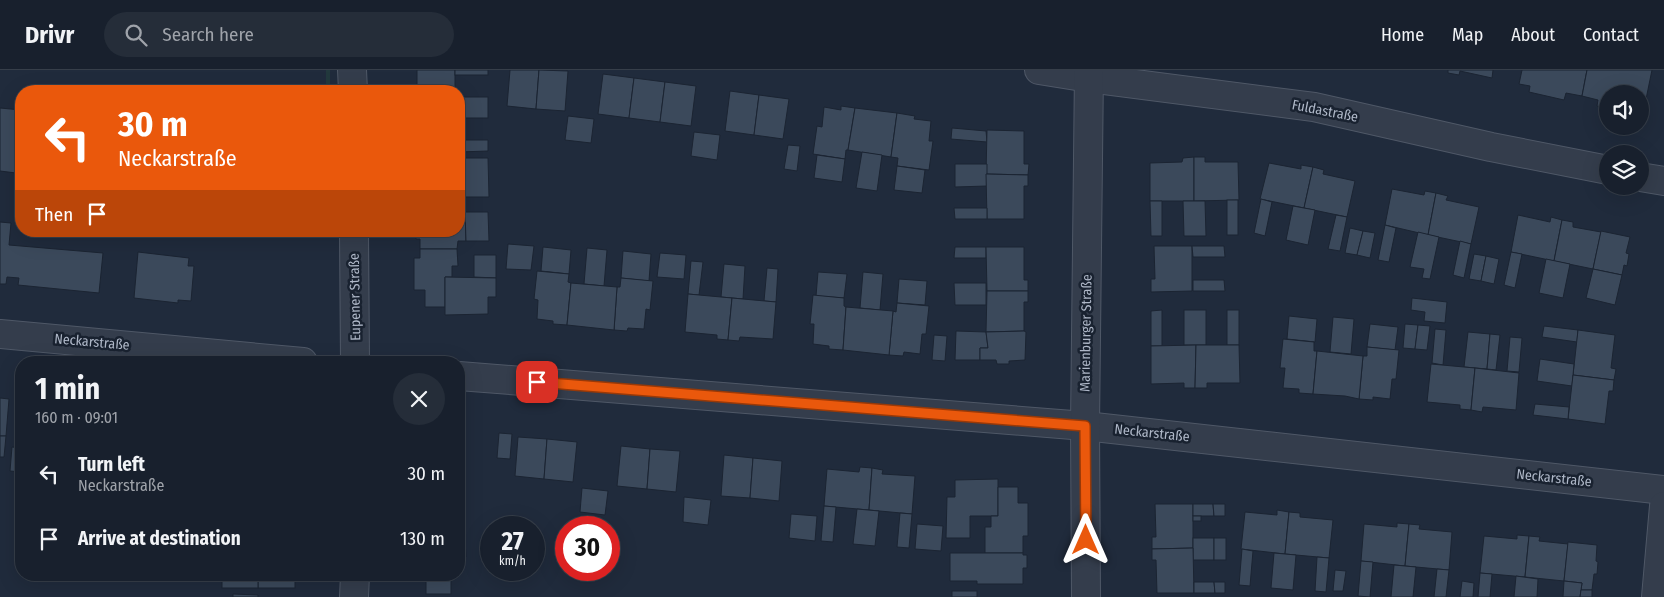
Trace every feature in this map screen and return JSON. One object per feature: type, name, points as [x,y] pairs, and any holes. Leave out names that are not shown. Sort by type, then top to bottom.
[{"type":"street","points":[[352,70],[353,85]]},
{"type":"street","name":"Fuldastraße","points":[[1039,70],[1089,74],[1314,107],[1491,147],[1599,168]]},
{"type":"street","name":"Marienburger Straße","points":[[1086,597],[1085,426],[1089,74]]},
{"type":"street","points":[[1649,178],[1664,181]]},
{"type":"street","name":"Eupener Straße","points":[[354,237],[355,356]]},
{"type":"street","name":"Neckarstraße","points":[[0,334],[238,356]]},
{"type":"street","name":"Neckarstraße","points":[[465,376],[1085,426],[1664,490]]},
{"type":"street","points":[[1656,597],[1664,506]]},
{"type":"street","points":[[354,597],[355,581]]},
{"type":"green space","points":[[326,70],[330,70],[330,85],[326,85]]},
{"type":"building","points":[[417,70],[455,70],[455,85],[417,85]]},
{"type":"building","points":[[455,70],[488,70],[488,75],[455,75]]},
{"type":"building","points":[[510,70],[539,70],[536,109],[507,106]]},
{"type":"building","points":[[539,70],[568,71],[565,111],[536,109]]},
{"type":"building","points":[[1448,70],[1493,70],[1492,78],[1460,71],[1459,75],[1448,73]]},
{"type":"building","points":[[1522,70],[1587,70],[1582,96],[1566,93],[1564,100],[1529,92],[1530,86],[1519,84]]},
{"type":"building","points":[[1587,70],[1652,70],[1649,85],[1599,85],[1599,106],[1597,106],[1598,100],[1582,96]]},
{"type":"building","points":[[603,74],[634,78],[629,118],[598,114]]},
{"type":"building","points":[[634,78],[665,82],[660,122],[629,118]]},
{"type":"building","points":[[665,82],[696,86],[691,126],[660,122]]},
{"type":"building","points":[[730,91],[759,95],[754,135],[725,131]]},
{"type":"building","points":[[759,95],[789,99],[783,139],[754,135]]},
{"type":"building","points":[[465,97],[488,97],[488,118],[465,118]]},
{"type":"building","points":[[841,106],[855,108],[845,159],[813,154],[817,126],[822,127],[824,107],[841,110]]},
{"type":"building","points":[[0,108],[15,109],[15,173],[0,171]]},
{"type":"building","points":[[855,108],[897,113],[891,157],[848,150]]},
{"type":"building","points":[[897,113],[915,116],[914,119],[931,121],[929,141],[933,141],[929,170],[897,166],[898,158],[891,157]]},
{"type":"building","points":[[568,116],[594,119],[591,143],[565,140]]},
{"type":"building","points":[[952,128],[986,131],[987,142],[951,139]]},
{"type":"building","points":[[987,130],[1024,131],[1024,164],[1029,164],[1028,175],[986,174]]},
{"type":"building","points":[[694,132],[720,135],[717,160],[691,156]]},
{"type":"building","points":[[465,140],[488,140],[488,151],[465,152]]},
{"type":"building","points":[[788,145],[800,146],[797,171],[784,169]]},
{"type":"building","points":[[862,152],[882,155],[877,191],[856,188]]},
{"type":"building","points":[[817,155],[845,159],[842,182],[814,178]]},
{"type":"building","points":[[1194,157],[1194,201],[1150,201],[1150,163],[1182,162],[1183,158]]},
{"type":"building","points":[[1194,157],[1205,157],[1205,162],[1238,162],[1239,200],[1194,201]]},
{"type":"building","points":[[465,158],[488,158],[489,197],[465,197]]},
{"type":"building","points":[[1269,163],[1301,169],[1301,165],[1313,167],[1304,208],[1260,199]]},
{"type":"building","points":[[955,164],[987,164],[987,186],[955,187]]},
{"type":"building","points":[[897,166],[925,170],[922,193],[894,190]]},
{"type":"building","points":[[1313,167],[1324,170],[1323,174],[1355,181],[1347,217],[1304,208]]},
{"type":"building","points":[[986,174],[1028,175],[1028,186],[1024,186],[1024,219],[987,219]]},
{"type":"building","points":[[1392,189],[1424,195],[1425,191],[1436,193],[1428,235],[1385,225]]},
{"type":"building","points":[[1436,193],[1448,196],[1446,200],[1479,207],[1471,244],[1428,235]]},
{"type":"building","points":[[1261,199],[1272,202],[1265,236],[1254,233]]},
{"type":"building","points":[[1227,200],[1238,200],[1238,235],[1227,235]]},
{"type":"building","points":[[1150,201],[1162,201],[1162,236],[1151,236]]},
{"type":"building","points":[[1183,201],[1205,201],[1206,236],[1184,236]]},
{"type":"building","points":[[1293,206],[1315,210],[1308,245],[1286,240]]},
{"type":"building","points":[[954,208],[987,208],[987,219],[955,219]]},
{"type":"building","points":[[465,209],[466,241],[458,241],[457,249],[420,249],[420,239],[416,239],[416,237],[465,237]]},
{"type":"building","points":[[465,212],[488,212],[489,241],[466,241]]},
{"type":"building","points":[[1336,215],[1347,217],[1340,251],[1328,249]]},
{"type":"building","points":[[1518,215],[1550,222],[1551,217],[1562,220],[1554,261],[1511,252]]},
{"type":"building","points":[[1562,220],[1573,222],[1573,227],[1601,232],[1593,269],[1554,261]]},
{"type":"building","points":[[0,222],[11,223],[9,245],[103,253],[99,293],[18,285],[19,278],[7,277],[6,284],[0,284]]},
{"type":"building","points":[[1385,225],[1396,228],[1389,262],[1378,260]]},
{"type":"building","points":[[1350,228],[1363,231],[1357,255],[1345,253]]},
{"type":"building","points":[[1363,231],[1375,233],[1370,258],[1357,255]]},
{"type":"building","points":[[1601,231],[1630,237],[1626,253],[1629,254],[1627,266],[1624,265],[1622,275],[1593,269]]},
{"type":"building","points":[[1418,232],[1439,237],[1430,279],[1422,278],[1424,269],[1410,267]]},
{"type":"building","points":[[1460,241],[1471,244],[1464,278],[1453,275]]},
{"type":"building","points":[[508,244],[534,246],[531,270],[506,269]]},
{"type":"building","points":[[1154,246],[1192,246],[1192,291],[1151,292],[1151,279],[1155,279]]},
{"type":"building","points":[[1192,246],[1224,246],[1225,257],[1193,257]]},
{"type":"building","points":[[543,247],[571,250],[569,274],[541,271]]},
{"type":"building","points":[[955,247],[986,247],[986,258],[954,258]]},
{"type":"building","points":[[986,247],[1024,247],[1024,280],[1028,280],[1028,291],[987,291]]},
{"type":"building","points":[[587,248],[607,250],[604,286],[584,284]]},
{"type":"building","points":[[420,249],[457,249],[458,266],[452,266],[452,277],[445,277],[445,307],[425,307],[425,290],[414,290],[414,258],[420,258]]},
{"type":"building","points":[[623,251],[651,254],[649,281],[621,278]]},
{"type":"building","points":[[138,252],[189,258],[188,266],[194,266],[191,301],[178,300],[178,303],[134,298]]},
{"type":"building","points":[[1511,252],[1522,254],[1515,288],[1504,285]]},
{"type":"building","points":[[660,253],[686,255],[684,279],[657,277]]},
{"type":"building","points":[[1474,254],[1486,256],[1481,281],[1469,279]]},
{"type":"building","points":[[474,255],[496,255],[496,278],[474,277]]},
{"type":"building","points":[[1486,256],[1499,259],[1494,284],[1481,281]]},
{"type":"building","points":[[1546,259],[1570,264],[1563,298],[1539,293]]},
{"type":"building","points":[[691,261],[703,262],[699,295],[688,294]]},
{"type":"building","points":[[724,264],[745,266],[743,299],[721,297]]},
{"type":"building","points":[[767,268],[778,269],[776,302],[764,301]]},
{"type":"building","points":[[1593,269],[1622,275],[1615,305],[1586,298]]},
{"type":"building","points":[[537,271],[569,274],[568,282],[571,283],[567,325],[553,324],[553,321],[537,319],[538,300],[534,299]]},
{"type":"building","points":[[818,272],[847,274],[844,298],[816,296]]},
{"type":"building","points":[[863,272],[883,274],[880,310],[860,308]]},
{"type":"building","points":[[445,277],[496,278],[496,297],[488,297],[488,314],[445,315]]},
{"type":"building","points":[[621,278],[653,281],[650,310],[646,309],[644,329],[628,328],[627,331],[614,330],[617,287],[620,287]]},
{"type":"building","points":[[899,279],[927,281],[925,305],[897,303]]},
{"type":"building","points":[[1193,280],[1224,280],[1225,291],[1193,291]]},
{"type":"building","points":[[571,283],[617,287],[614,330],[567,325]]},
{"type":"building","points":[[954,283],[986,283],[986,305],[955,305]]},
{"type":"building","points":[[987,291],[1028,291],[1028,302],[1024,302],[1024,331],[986,332]]},
{"type":"building","points":[[688,294],[732,298],[728,340],[717,339],[717,335],[685,332]]},
{"type":"building","points":[[813,295],[844,298],[844,306],[846,307],[843,350],[829,349],[829,346],[813,344],[814,324],[810,324]]},
{"type":"building","points":[[732,298],[776,302],[773,339],[740,337],[739,341],[728,340]]},
{"type":"building","points":[[1412,298],[1447,302],[1445,323],[1424,321],[1425,312],[1411,310]]},
{"type":"building","points":[[897,303],[929,306],[926,334],[922,334],[920,354],[904,352],[903,356],[889,355],[893,311],[896,312]]},
{"type":"building","points":[[846,307],[893,311],[889,355],[843,350]]},
{"type":"building","points":[[1162,310],[1162,346],[1151,346],[1151,311]]},
{"type":"building","points":[[1184,310],[1206,310],[1206,345],[1184,345]]},
{"type":"building","points":[[1227,310],[1239,310],[1239,345],[1227,345]]},
{"type":"building","points":[[1289,316],[1317,319],[1315,342],[1287,339]]},
{"type":"building","points":[[1333,317],[1354,319],[1351,354],[1330,352]]},
{"type":"building","points":[[1370,324],[1398,327],[1395,350],[1367,347]]},
{"type":"building","points":[[1405,324],[1418,325],[1415,349],[1403,348]]},
{"type":"building","points":[[1418,325],[1430,326],[1427,350],[1415,349]]},
{"type":"building","points":[[1544,326],[1578,330],[1577,342],[1542,337]]},
{"type":"building","points":[[1435,329],[1446,330],[1443,365],[1432,363]]},
{"type":"building","points":[[1578,330],[1615,335],[1611,368],[1616,369],[1614,380],[1573,375]]},
{"type":"building","points":[[956,331],[986,332],[988,348],[980,348],[980,360],[955,360]]},
{"type":"building","points":[[986,332],[1026,332],[1025,360],[1009,361],[1009,364],[997,364],[996,360],[980,360],[980,348],[988,348]]},
{"type":"building","points":[[1468,332],[1490,334],[1487,369],[1464,367]]},
{"type":"building","points":[[1490,334],[1500,335],[1496,370],[1487,369]]},
{"type":"building","points":[[934,335],[947,336],[945,361],[932,360]]},
{"type":"building","points":[[1510,337],[1522,338],[1519,372],[1507,371]]},
{"type":"building","points":[[1283,339],[1314,342],[1314,351],[1317,351],[1313,394],[1299,393],[1299,389],[1283,388],[1285,368],[1280,368]]},
{"type":"building","points":[[1196,345],[1195,388],[1184,388],[1184,383],[1151,384],[1151,346]]},
{"type":"building","points":[[1196,345],[1239,345],[1240,383],[1207,383],[1207,388],[1195,388]]},
{"type":"building","points":[[1367,347],[1399,350],[1396,379],[1392,379],[1390,399],[1373,397],[1373,400],[1359,399],[1363,356],[1367,356]]},
{"type":"building","points":[[1317,351],[1363,356],[1359,399],[1313,394]]},
{"type":"building","points":[[1540,359],[1574,364],[1572,386],[1537,381]]},
{"type":"building","points":[[1431,364],[1475,368],[1471,410],[1460,409],[1460,405],[1427,402]]},
{"type":"building","points":[[1475,368],[1519,373],[1516,410],[1483,407],[1482,412],[1471,410]]},
{"type":"building","points":[[1573,375],[1614,380],[1613,391],[1609,391],[1605,424],[1568,419]]},
{"type":"building","points":[[0,398],[9,399],[6,436],[0,436]]},
{"type":"building","points":[[1535,404],[1569,407],[1568,419],[1533,415]]},
{"type":"building","points":[[499,433],[512,434],[510,459],[497,458]]},
{"type":"building","points":[[0,436],[6,436],[4,457],[0,457]]},
{"type":"building","points":[[518,437],[547,439],[544,479],[515,476]]},
{"type":"building","points":[[547,439],[577,442],[573,482],[544,479]]},
{"type":"building","points":[[621,446],[650,449],[647,489],[617,486]]},
{"type":"building","points":[[12,447],[15,447],[15,471],[10,471]]},
{"type":"building","points":[[650,449],[680,451],[676,492],[647,489]]},
{"type":"building","points":[[724,455],[753,458],[750,498],[721,496]]},
{"type":"building","points":[[753,458],[782,461],[779,501],[750,498]]},
{"type":"building","points":[[860,467],[872,468],[869,510],[824,506],[827,469],[859,472]]},
{"type":"building","points":[[872,468],[883,470],[882,474],[915,476],[912,514],[869,510]]},
{"type":"building","points":[[998,479],[998,516],[970,516],[970,538],[946,538],[947,497],[955,497],[955,480]]},
{"type":"building","points":[[998,487],[1018,487],[1018,503],[1028,503],[1028,536],[1023,536],[1023,553],[985,553],[985,527],[991,527],[991,516],[998,516]]},
{"type":"building","points":[[582,488],[608,491],[605,515],[580,512]]},
{"type":"building","points":[[684,497],[711,500],[708,525],[683,522]]},
{"type":"building","points":[[1155,504],[1193,504],[1193,548],[1152,549],[1152,537],[1156,537]]},
{"type":"building","points":[[1193,504],[1213,504],[1214,516],[1193,516]]},
{"type":"building","points":[[1213,504],[1225,504],[1225,516],[1214,516]]},
{"type":"building","points":[[824,506],[836,507],[833,542],[821,541]]},
{"type":"building","points":[[857,509],[879,511],[875,546],[853,544]]},
{"type":"building","points":[[1277,510],[1289,512],[1285,554],[1241,549],[1245,512],[1277,515]]},
{"type":"building","points":[[1289,512],[1300,513],[1300,517],[1333,520],[1329,558],[1285,554]]},
{"type":"building","points":[[900,513],[912,514],[909,548],[897,547]]},
{"type":"building","points":[[791,514],[817,516],[815,541],[789,538]]},
{"type":"building","points":[[1193,516],[1201,516],[1201,521],[1193,521]]},
{"type":"building","points":[[1397,523],[1409,524],[1405,566],[1361,561],[1364,524],[1397,527]]},
{"type":"building","points":[[917,524],[943,526],[941,551],[915,549]]},
{"type":"building","points":[[1409,524],[1420,525],[1419,529],[1452,532],[1449,570],[1405,566]]},
{"type":"building","points":[[1517,535],[1529,536],[1525,577],[1480,573],[1484,536],[1517,539]]},
{"type":"building","points":[[1529,536],[1540,537],[1539,541],[1568,544],[1564,581],[1525,577]]},
{"type":"building","points":[[1193,538],[1214,538],[1214,560],[1193,560]]},
{"type":"building","points":[[1214,538],[1226,538],[1226,560],[1214,560]]},
{"type":"building","points":[[1568,542],[1597,545],[1597,574],[1594,574],[1592,590],[1581,590],[1582,583],[1564,581]]},
{"type":"building","points":[[1193,548],[1194,593],[1157,593],[1156,560],[1152,560],[1152,549]]},
{"type":"building","points":[[1242,549],[1253,551],[1250,586],[1239,585]]},
{"type":"building","points":[[950,553],[1023,553],[1023,555],[1027,555],[1027,568],[1023,568],[1023,584],[977,584],[977,581],[950,581]]},
{"type":"building","points":[[1274,553],[1296,555],[1293,590],[1271,588]]},
{"type":"building","points":[[1317,557],[1329,558],[1326,592],[1315,591]]},
{"type":"building","points":[[1361,561],[1373,562],[1370,597],[1358,596]]},
{"type":"building","points":[[1394,565],[1416,567],[1413,597],[1391,597]]},
{"type":"building","points":[[1437,569],[1449,570],[1446,597],[1434,597]]},
{"type":"building","points":[[1335,570],[1346,571],[1343,591],[1333,591]]},
{"type":"building","points":[[1480,573],[1492,574],[1490,597],[1478,597]]},
{"type":"building","points":[[1516,576],[1538,579],[1537,597],[1514,597]]},
{"type":"building","points":[[222,581],[258,581],[258,588],[222,588]]},
{"type":"building","points":[[258,581],[295,581],[295,588],[258,588]]},
{"type":"building","points":[[426,581],[451,581],[451,594],[426,594]]},
{"type":"building","points":[[1462,581],[1474,583],[1473,597],[1460,597]]},
{"type":"building","points":[[1564,581],[1582,583],[1580,597],[1563,597]]},
{"type":"building","points":[[1194,582],[1214,582],[1215,593],[1194,593]]},
{"type":"building","points":[[1214,582],[1225,582],[1225,593],[1215,593]]},
{"type":"building","points":[[1581,590],[1592,590],[1592,597],[1580,597]]},
{"type":"building","points":[[952,591],[977,591],[977,597],[952,597]]},
{"type":"building","points":[[233,594],[258,595],[258,597],[233,597]]},
{"type":"route","points":[[537,382],[1085,426],[1086,540]]}]
